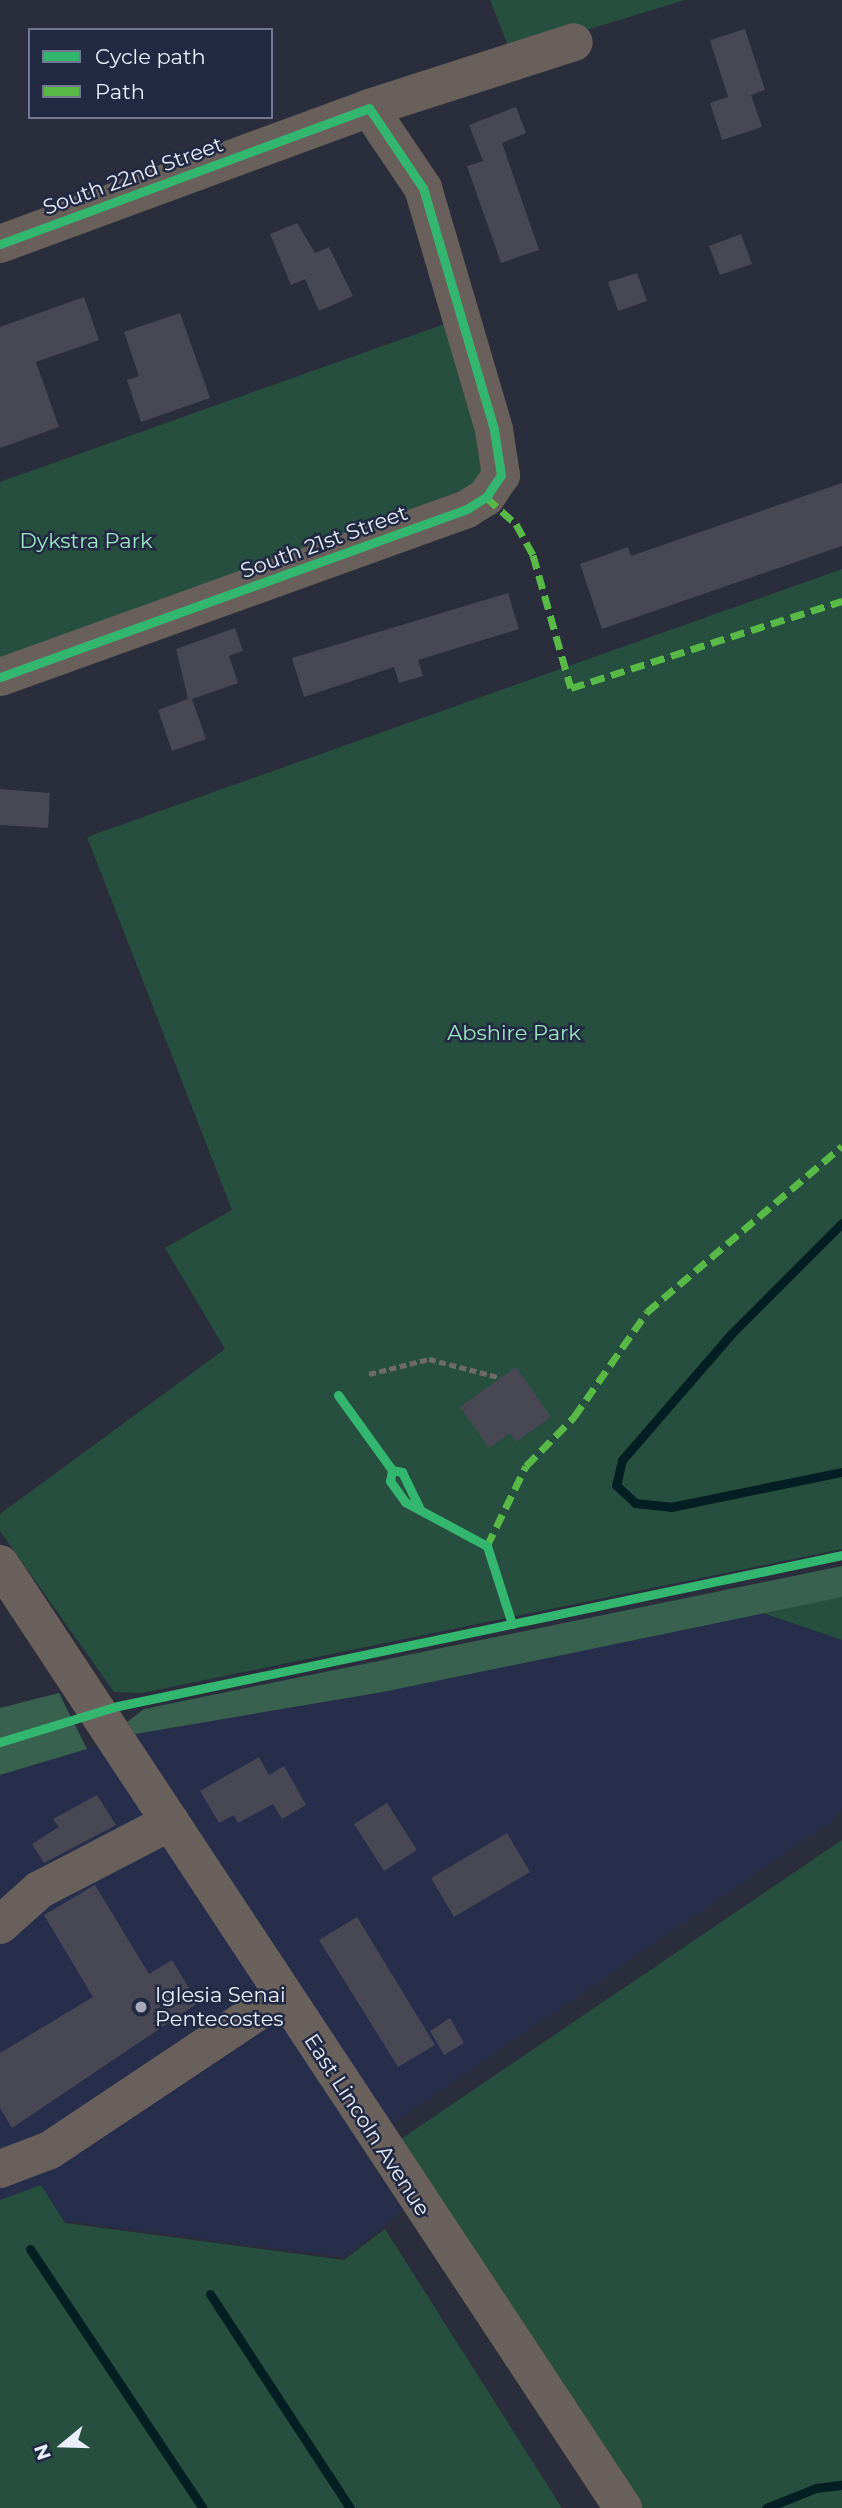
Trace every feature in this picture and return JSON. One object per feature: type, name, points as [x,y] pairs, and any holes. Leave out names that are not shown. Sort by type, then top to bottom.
[{"type":"main road","name":"East Lincoln Avenue","points":[[0,1564],[623,2508]]},
{"type":"street","name":"South 22nd Street","points":[[0,244],[369,108],[574,42]]},
{"type":"street","name":"South 21st Street","points":[[0,677],[486,497],[500,475],[499,455],[423,188],[369,108]]},
{"type":"street","points":[[5,1922],[39,1890],[170,1822]]},
{"type":"street","points":[[0,2169],[61,2143],[282,1995]]},
{"type":"path","points":[[369,1374],[429,1359],[498,1377]]},
{"type":"shaded area","points":[[760,1612],[842,1640],[842,1808],[831,1822],[360,2146],[403,2210],[345,2257],[0,2212],[0,1775],[135,1734],[383,1692]]},
{"type":"green space","points":[[490,0],[685,0],[511,53]]},
{"type":"green space","name":"Dykstra Park","points":[[453,321],[489,480],[0,665],[0,482]]},
{"type":"green space","name":"Abshire Park","points":[[842,569],[842,1549],[142,1693],[114,1692],[0,1531],[0,1514],[225,1349],[165,1248],[232,1210],[87,837]]},
{"type":"green space","points":[[842,1566],[842,1597],[383,1692],[135,1734],[127,1722],[144,1709]]},
{"type":"green space","points":[[842,1597],[842,1640],[760,1612]]},
{"type":"green space","points":[[59,1693],[87,1749],[0,1775],[0,1708]]},
{"type":"green space","points":[[842,1840],[842,2508],[642,2508],[398,2141]]},
{"type":"green space","points":[[41,2185],[65,2223],[344,2260],[385,2229],[562,2508],[0,2508],[0,2200]]},
{"type":"building","points":[[745,29],[765,90],[751,95],[762,127],[722,140],[710,103],[728,97],[710,40]]},
{"type":"building","points":[[516,107],[526,133],[502,143],[539,250],[501,263],[467,166],[483,161],[469,125]]},
{"type":"building","points":[[297,223],[315,253],[329,247],[353,296],[319,311],[305,279],[291,285],[270,234]]},
{"type":"building","points":[[741,234],[752,264],[720,275],[709,246]]},
{"type":"building","points":[[637,273],[647,301],[618,311],[608,282]]},
{"type":"building","points":[[84,297],[99,340],[36,362],[59,427],[0,448],[0,327]]},
{"type":"building","points":[[180,313],[210,398],[141,422],[127,380],[139,376],[124,332]]},
{"type":"building","points":[[842,483],[842,546],[602,629],[580,564],[628,547],[631,556]]},
{"type":"building","points":[[508,593],[519,629],[418,660],[423,676],[399,683],[394,667],[304,697],[292,658]]},
{"type":"building","points":[[235,628],[243,651],[229,656],[238,683],[192,699],[206,739],[172,751],[158,710],[188,699],[176,649]]},
{"type":"building","points":[[0,789],[50,793],[48,828],[0,825]]},
{"type":"building","points":[[516,1367],[551,1417],[516,1442],[510,1433],[489,1448],[460,1407]]},
{"type":"building","points":[[259,1757],[269,1775],[284,1766],[306,1805],[282,1819],[273,1804],[238,1823],[234,1815],[219,1823],[200,1791]]},
{"type":"building","points":[[97,1795],[116,1825],[44,1863],[32,1844],[59,1827],[53,1819]]},
{"type":"building","points":[[387,1803],[417,1850],[384,1871],[354,1824]]},
{"type":"building","points":[[507,1833],[530,1872],[454,1917],[431,1878]]},
{"type":"building","name":"Iglesia Senai Pentecostes","points":[[95,1885],[149,1974],[172,1960],[198,2003],[12,2128],[0,2108],[0,2053],[93,1997],[44,1915]]},
{"type":"building","points":[[357,1917],[435,2045],[398,2067],[319,1940]]},
{"type":"building","points":[[450,2018],[464,2043],[444,2055],[430,2031]]},
{"type":"waterway","points":[[842,1223],[732,1333],[622,1460],[616,1485],[635,1503],[671,1507],[842,1472]]},
{"type":"waterway","points":[[30,2249],[203,2508]]},
{"type":"waterway","points":[[210,2294],[350,2508]]},
{"type":"waterway","points":[[766,2508],[816,2488],[842,2485]]},
{"type":"marked path","points":[[486,497],[516,524],[533,555],[571,688],[842,601]]},
{"type":"marked path","points":[[487,1546],[526,1466],[574,1417],[647,1312],[842,1146]]},
{"type":"cycle path","points":[[0,244],[369,108],[423,188],[494,430],[501,475],[486,497],[467,509],[0,677]]},
{"type":"cycle path","points":[[338,1395],[392,1470]]},
{"type":"cycle path","points":[[419,1507],[402,1472],[392,1470],[390,1481],[405,1502],[487,1546],[512,1624]]},
{"type":"cycle path","points":[[0,1742],[118,1706],[842,1555]]},
{"type":"place","name":"Iglesia Senai Pentecostes","points":[[141,2007]]}]
